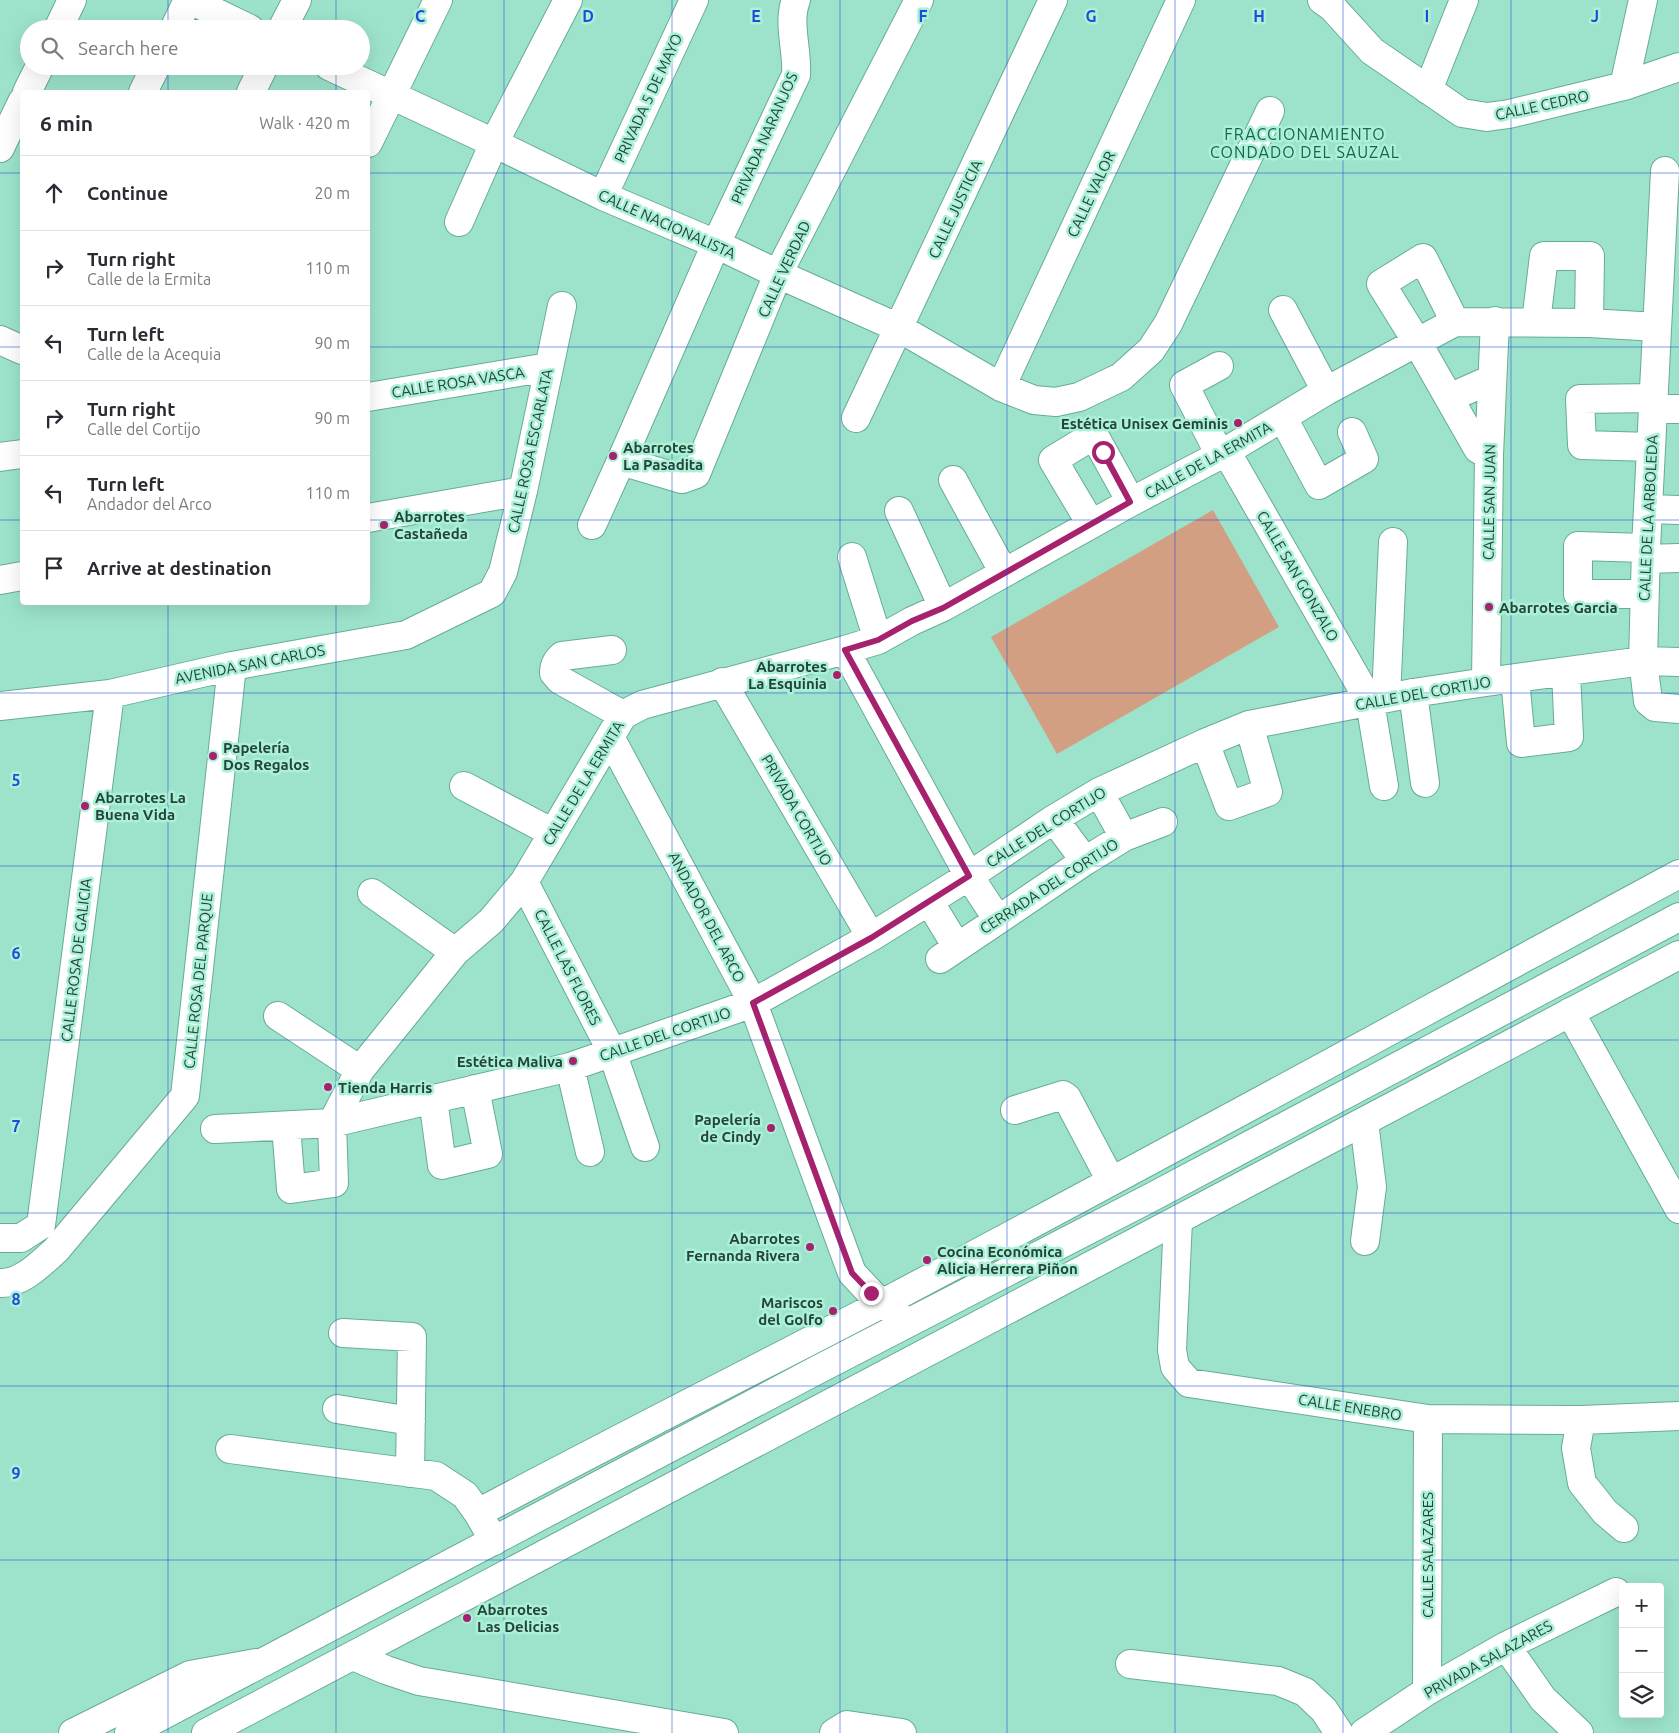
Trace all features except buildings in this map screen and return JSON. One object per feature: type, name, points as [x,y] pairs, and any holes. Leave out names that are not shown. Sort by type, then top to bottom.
[{"type":"street","points":[[62,20],[72,0]]},
{"type":"street","points":[[179,20],[189,0],[231,20]]},
{"type":"street","points":[[287,20],[297,0]]},
{"type":"street","points":[[370,139],[438,0]]},
{"type":"street","points":[[459,222],[494,143],[568,0]]},
{"type":"street","name":"PRIVADA 5 DE MAYO","points":[[603,196],[694,0]]},
{"type":"street","name":"PRIVADA NARANJOS","points":[[592,525],[716,244],[796,75],[797,61],[792,21],[793,7],[796,0]]},
{"type":"street","name":"CALLE VERDAD","points":[[621,461],[682,479],[696,474],[778,274],[919,0]]},
{"type":"street","name":"CALLE JUSTICIA","points":[[856,418],[1053,0]]},
{"type":"street","name":"CALLE VALOR","points":[[1001,387],[1181,0]]},
{"type":"street","points":[[1428,90],[1464,0]]},
{"type":"street","points":[[1624,86],[1643,0]]},
{"type":"street","name":"CALLE CEDRO","points":[[1330,2],[1372,51],[1462,113],[1486,117],[1509,114],[1624,86],[1679,67]]},
{"type":"street","points":[[28,90],[36,75]]},
{"type":"street","points":[[144,90],[152,75]]},
{"type":"street","points":[[252,90],[260,75]]},
{"type":"street","name":"CALLE NACIONALISTA","points":[[347,75],[603,196],[716,244],[899,328],[1001,387],[1034,400],[1056,402],[1079,398],[1120,377],[1151,350],[1168,324],[1270,111]]},
{"type":"street","points":[[0,148],[20,106]]},
{"type":"street","name":"CALLE DE LA ARBOLEDA","points":[[1664,171],[1669,295],[1657,326],[1664,393],[1651,447],[1644,594],[1643,661],[1648,701],[1667,708]]},
{"type":"street","points":[[1536,322],[1544,256],[1590,256],[1589,323]]},
{"type":"street","points":[[1455,322],[1423,258],[1380,284],[1417,342],[1478,450],[1489,455]]},
{"type":"street","name":"CALLE ROSA ESCARLATA","points":[[492,593],[503,572],[523,491],[562,306]]},
{"type":"street","points":[[1282,310],[1326,391]]},
{"type":"street","name":"CALLE DE LA ERMITA","points":[[332,1123],[360,1070],[455,952],[492,921],[524,882],[617,726],[642,705],[878,640],[912,621],[943,608],[1130,502],[1223,453],[1326,391],[1455,322],[1495,321],[1657,326]]},
{"type":"street","name":"CALLE SAN JUAN","points":[[1486,682],[1489,455],[1495,321]]},
{"type":"street","name":"CALLE ROSA VASCA","points":[[370,397],[549,366]]},
{"type":"street","name":"CALLE SAN GONZALO","points":[[1219,366],[1184,385],[1223,453],[1378,700]]},
{"type":"street","points":[[1449,398],[1492,378]]},
{"type":"street","points":[[1651,447],[1582,445],[1580,399],[1664,393]]},
{"type":"street","points":[[1283,418],[1319,485],[1364,459],[1352,432]]},
{"type":"street","points":[[1091,524],[1053,460],[1094,435],[1130,502]]},
{"type":"street","points":[[0,458],[20,454]]},
{"type":"street","points":[[953,480],[1004,573]]},
{"type":"street","points":[[370,518],[523,491]]},
{"type":"street","points":[[1648,509],[1679,510]]},
{"type":"street","points":[[899,511],[943,608]]},
{"type":"street","points":[[1384,786],[1380,754],[1378,700],[1393,542]]},
{"type":"street","points":[[1644,594],[1578,594],[1578,546],[1679,558]]},
{"type":"street","points":[[852,557],[878,640]]},
{"type":"street","points":[[0,580],[20,576]]},
{"type":"street","name":"AVENIDA SAN CARLOS","points":[[0,706],[110,694],[232,666],[406,636],[492,593]]},
{"type":"street","points":[[612,650],[562,656],[556,661],[554,674],[617,726]]},
{"type":"street","points":[[845,650],[969,876],[998,920]]},
{"type":"street","name":"CALLE DEL CORTIJO","points":[[215,1129],[332,1123],[570,1067],[753,1003],[871,938],[1100,792],[1205,743],[1250,726],[1413,693],[1486,682],[1566,673],[1643,661],[1679,662]]},
{"type":"street","name":"CALLE ROSA DEL PARQUE","points":[[0,1283],[22,1278],[56,1250],[185,1096],[232,666]]},
{"type":"street","points":[[1515,679],[1521,743],[1569,737],[1566,673]]},
{"type":"street","name":"PRIVADA CORTIJO","points":[[722,682],[871,938]]},
{"type":"street","points":[[1413,693],[1425,783]]},
{"type":"street","name":"CALLE ROSA DE GALICIA","points":[[41,1225],[110,694]]},
{"type":"street","name":"ANDADOR DEL ARCO","points":[[617,726],[753,1003],[852,1273],[881,1304],[916,1319]]},
{"type":"street","points":[[1205,743],[1228,806],[1268,792],[1250,726]]},
{"type":"street","points":[[1380,754],[1420,746]]},
{"type":"street","points":[[464,786],[553,833]]},
{"type":"street","points":[[1100,792],[1124,837]]},
{"type":"street","points":[[1054,820],[1085,861]]},
{"type":"street","name":"CERRADA DEL CORTIJO","points":[[929,901],[948,953],[1124,837],[1163,822]]},
{"type":"street","points":[[478,1513],[881,1304],[1137,1168],[1679,874]]},
{"type":"street","name":"CALLE LAS FLORES","points":[[524,882],[612,1052],[645,1147]]},
{"type":"street","points":[[372,894],[455,952]]},
{"type":"street","points":[[129,1733],[1679,917]]},
{"type":"street","points":[[206,1733],[1679,955]]},
{"type":"street","points":[[1570,1012],[1679,1209]]},
{"type":"street","points":[[278,1016],[360,1070]]},
{"type":"street","points":[[570,1067],[590,1152]]},
{"type":"street","points":[[433,1099],[442,1165],[488,1154],[476,1089]]},
{"type":"street","points":[[1015,1110],[1063,1095],[1111,1181]]},
{"type":"street","points":[[1364,1122],[1372,1187],[1365,1241]]},
{"type":"street","points":[[286,1126],[291,1189],[334,1183],[332,1123]]},
{"type":"street","points":[[1214,1125],[1230,1155]]},
{"type":"street","points":[[1137,1168],[1152,1196]]},
{"type":"street","name":"CALLE ENEBRO","points":[[1178,1220],[1172,1350],[1175,1367],[1190,1383],[1428,1418],[1582,1420],[1679,1416]]},
{"type":"street","points":[[0,1238],[21,1238],[41,1225],[56,1250]]},
{"type":"street","name":"ANDADOR DEL ARCO","points":[[794,1382],[812,1358],[837,1341],[850,1310],[852,1273]]},
{"type":"street","points":[[343,1333],[412,1336],[410,1473]]},
{"type":"street","points":[[794,1382],[811,1415]]},
{"type":"street","points":[[337,1410],[411,1421]]},
{"type":"street","name":"CALLE SALAZARES","points":[[1427,1692],[1428,1418]]},
{"type":"street","points":[[1582,1420],[1576,1448],[1582,1483],[1605,1512],[1624,1528]]},
{"type":"street","points":[[649,1423],[663,1452]]},
{"type":"street","points":[[230,1449],[436,1476],[465,1495],[478,1513],[512,1572]]},
{"type":"street","points":[[542,1479],[557,1507]]},
{"type":"street","name":"PRIVADA SALAZARES","points":[[1364,1733],[1427,1692],[1506,1646],[1616,1592]]},
{"type":"street","points":[[1506,1646],[1543,1699],[1579,1733]]},
{"type":"street","points":[[353,1656],[386,1670],[419,1680],[724,1733]]},
{"type":"street","points":[[73,1733],[190,1675],[265,1662]]},
{"type":"street","points":[[1130,1664],[1278,1681],[1305,1692],[1324,1710],[1339,1733]]},
{"type":"street","points":[[834,1733],[847,1725],[902,1733]]},
{"type":"shaded area","points":[[1213,510],[1279,627],[1057,754],[991,637]]},
{"type":"place","name":"Estética Unisex Geminis","points":[[1238,423]]},
{"type":"place","name":"Abarrotes La Pasadita","points":[[613,456]]},
{"type":"place","name":"Abarrotes Castañeda","points":[[384,525]]},
{"type":"place","name":"Abarrotes Garcia","points":[[1489,607]]},
{"type":"place","name":"Abarrotes La Esquinia","points":[[837,675]]},
{"type":"place","name":"Papelería Dos Regalos","points":[[213,756]]},
{"type":"place","name":"Abarrotes La Buena Vida","points":[[85,806]]},
{"type":"place","name":"Estética Maliva","points":[[573,1061]]},
{"type":"place","name":"Tienda Harris","points":[[328,1087]]},
{"type":"place","name":"Papelería de Cindy","points":[[771,1128]]},
{"type":"place","name":"Abarrotes Fernanda Rivera","points":[[810,1247]]},
{"type":"place","name":"Cocina Económica Alicia Herrera Piñon","points":[[927,1260]]},
{"type":"place","name":"Mariscos del Golfo","points":[[833,1311]]},
{"type":"place","name":"Abarrotes Las Delicias","points":[[467,1618]]},
{"type":"district","name":"FRACCIONAMIENTO CONDADO DEL SAUZAL","points":[[1305,143]]},
{"type":"route","points":[[871,1293],[852,1273],[753,1003],[871,938],[969,876],[845,650],[878,640],[912,621],[943,608],[1130,502],[1103,452]]}]
